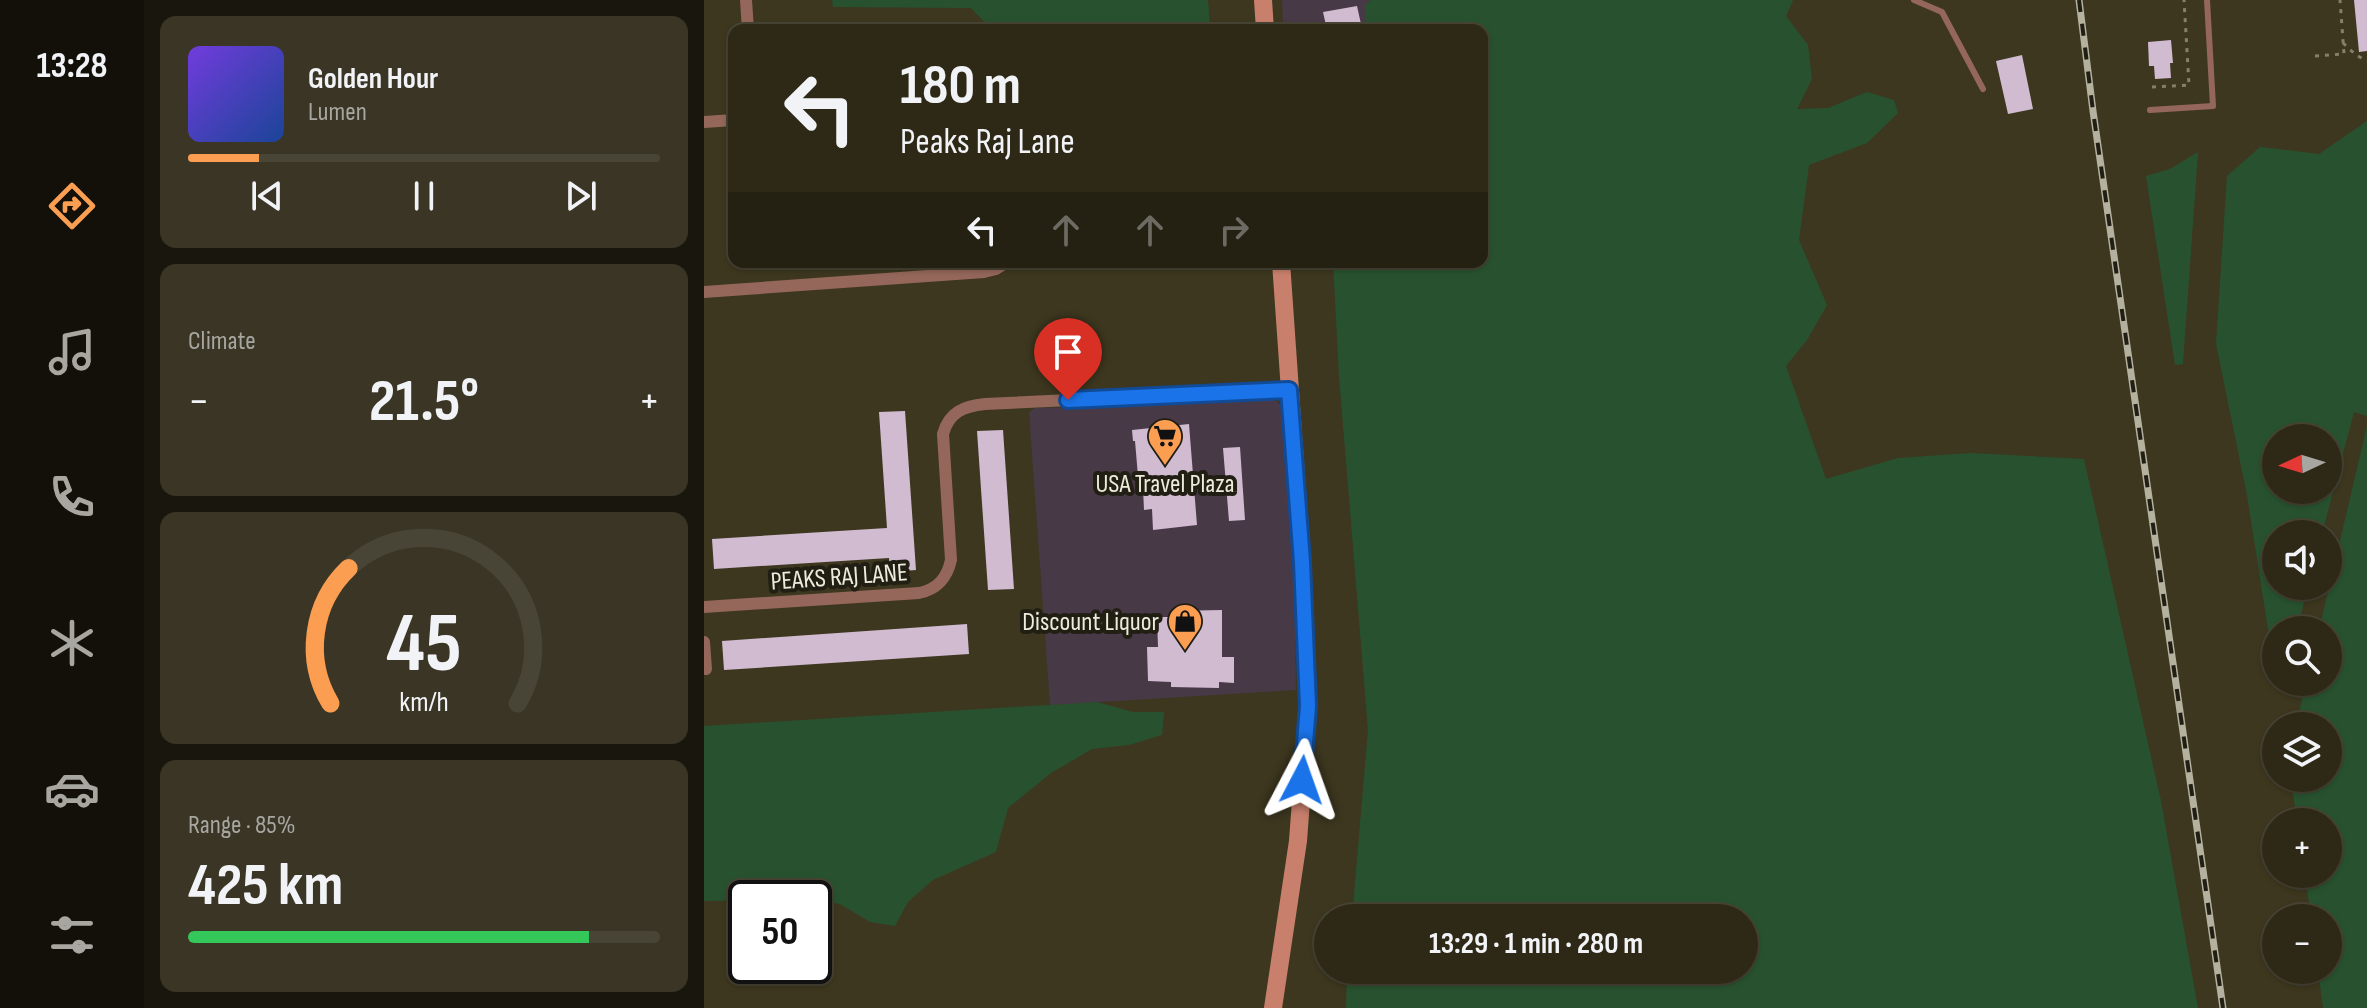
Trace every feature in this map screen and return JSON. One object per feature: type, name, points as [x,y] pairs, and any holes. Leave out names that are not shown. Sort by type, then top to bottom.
[{"type":"main road","points":[[1263,0],[1265,24]]},
{"type":"main road","points":[[1273,1008],[1298,841],[1308,706],[1302,562],[1281,268]]},
{"type":"street","points":[[746,0],[748,24]]},
{"type":"street","points":[[704,122],[728,120]]},
{"type":"street","points":[[704,292],[984,272],[998,268]]},
{"type":"street","name":"PEAKS RAJ LANE","points":[[704,607],[919,593],[936,587],[946,575],[951,560],[942,439],[949,418],[963,408],[985,404],[1289,390]]},
{"type":"street","points":[[704,642],[706,669]]},
{"type":"lane","points":[[1914,0],[1942,12],[1983,89]]},
{"type":"lane","points":[[2150,110],[2213,106],[2207,0]]},
{"type":"path","points":[[2152,87],[2189,85],[2184,0]]},
{"type":"path","points":[[2315,56],[2344,54],[2340,0]]},
{"type":"path","points":[[2343,43],[2367,61]]},
{"type":"shaded area","points":[[1282,0],[1371,0],[1365,5],[1365,24],[1283,24]]},
{"type":"shaded area","points":[[1265,397],[1277,401],[1283,408],[1294,563],[1296,690],[1050,705],[1029,412],[1035,408],[1156,405]]},
{"type":"green space","points":[[832,0],[1208,0],[1210,24],[986,24],[971,8],[833,7]]},
{"type":"green space","points":[[1371,0],[1793,0],[1786,16],[1808,45],[1812,79],[1797,109],[1828,108],[1867,92],[1894,100],[1898,113],[1867,143],[1809,165],[1799,240],[1827,305],[1807,340],[1786,366],[1826,479],[1898,458],[1971,453],[2084,459],[2161,801],[2198,1008],[1346,1008],[1347,984],[1758,984],[1758,904],[1353,904],[1368,730],[1339,376],[1333,268],[1488,268],[1488,24],[1365,24],[1365,5]]},
{"type":"green space","points":[[2367,121],[2367,416],[2354,412],[2342,458],[2342,424],[2262,424],[2262,504],[2330,504],[2326,520],[2262,520],[2262,591],[2247,495],[2216,344],[2227,176],[2260,147],[2319,154]]},
{"type":"green space","points":[[2198,152],[2183,364],[2175,365],[2146,176],[2170,169]]},
{"type":"green space","points":[[2367,426],[2367,1008],[2323,1008],[2320,984],[2342,984],[2342,904],[2309,904],[2307,888],[2342,888],[2342,808],[2295,808],[2293,792],[2342,792],[2342,712],[2299,712],[2303,696],[2342,696],[2342,616],[2322,616],[2326,600],[2342,600],[2342,532]]},
{"type":"green space","points":[[2263,600],[2304,600],[2300,616],[2266,616]]},
{"type":"green space","points":[[1097,702],[1133,712],[1164,712],[1162,735],[1129,745],[1092,749],[1051,773],[1008,808],[996,852],[933,880],[908,902],[895,926],[870,922],[840,904],[832,903],[832,880],[728,880],[728,900],[704,901],[704,726]]},
{"type":"building","points":[[2354,0],[2367,0],[2367,51],[2359,52]]},
{"type":"building","points":[[1357,6],[1361,24],[1326,24],[1323,12]]},
{"type":"building","points":[[2171,40],[2171,78],[2155,79],[2154,66],[2149,66],[2148,42]]},
{"type":"building","points":[[2022,55],[2033,109],[2008,114],[1996,61]]},
{"type":"building","points":[[905,411],[916,570],[890,572],[889,558],[714,569],[712,539],[887,528],[879,412]]},
{"type":"building","name":"USA Travel Plaza","points":[[1189,424],[1197,525],[1153,530],[1152,509],[1144,510],[1143,488],[1139,488],[1132,430]]},
{"type":"building","points":[[1003,430],[1014,589],[988,590],[977,431]]},
{"type":"building","points":[[1240,447],[1245,520],[1229,521],[1223,448]]},
{"type":"building","name":"Discount Liquor","points":[[1222,610],[1222,657],[1234,657],[1234,683],[1219,682],[1219,688],[1171,687],[1171,682],[1148,681],[1147,647],[1158,647],[1157,617],[1170,617],[1170,611]]},
{"type":"building","points":[[967,624],[969,654],[724,670],[722,641]]},
{"type":"railway","points":[[2079,0],[2223,1008]]},
{"type":"place","name":"USA Travel Plaza","points":[[1165,467]]},
{"type":"place","name":"Discount Liquor","points":[[1185,652]]},
{"type":"route","points":[[1068,400],[1289,390],[1302,562],[1308,706],[1302,780]]}]
